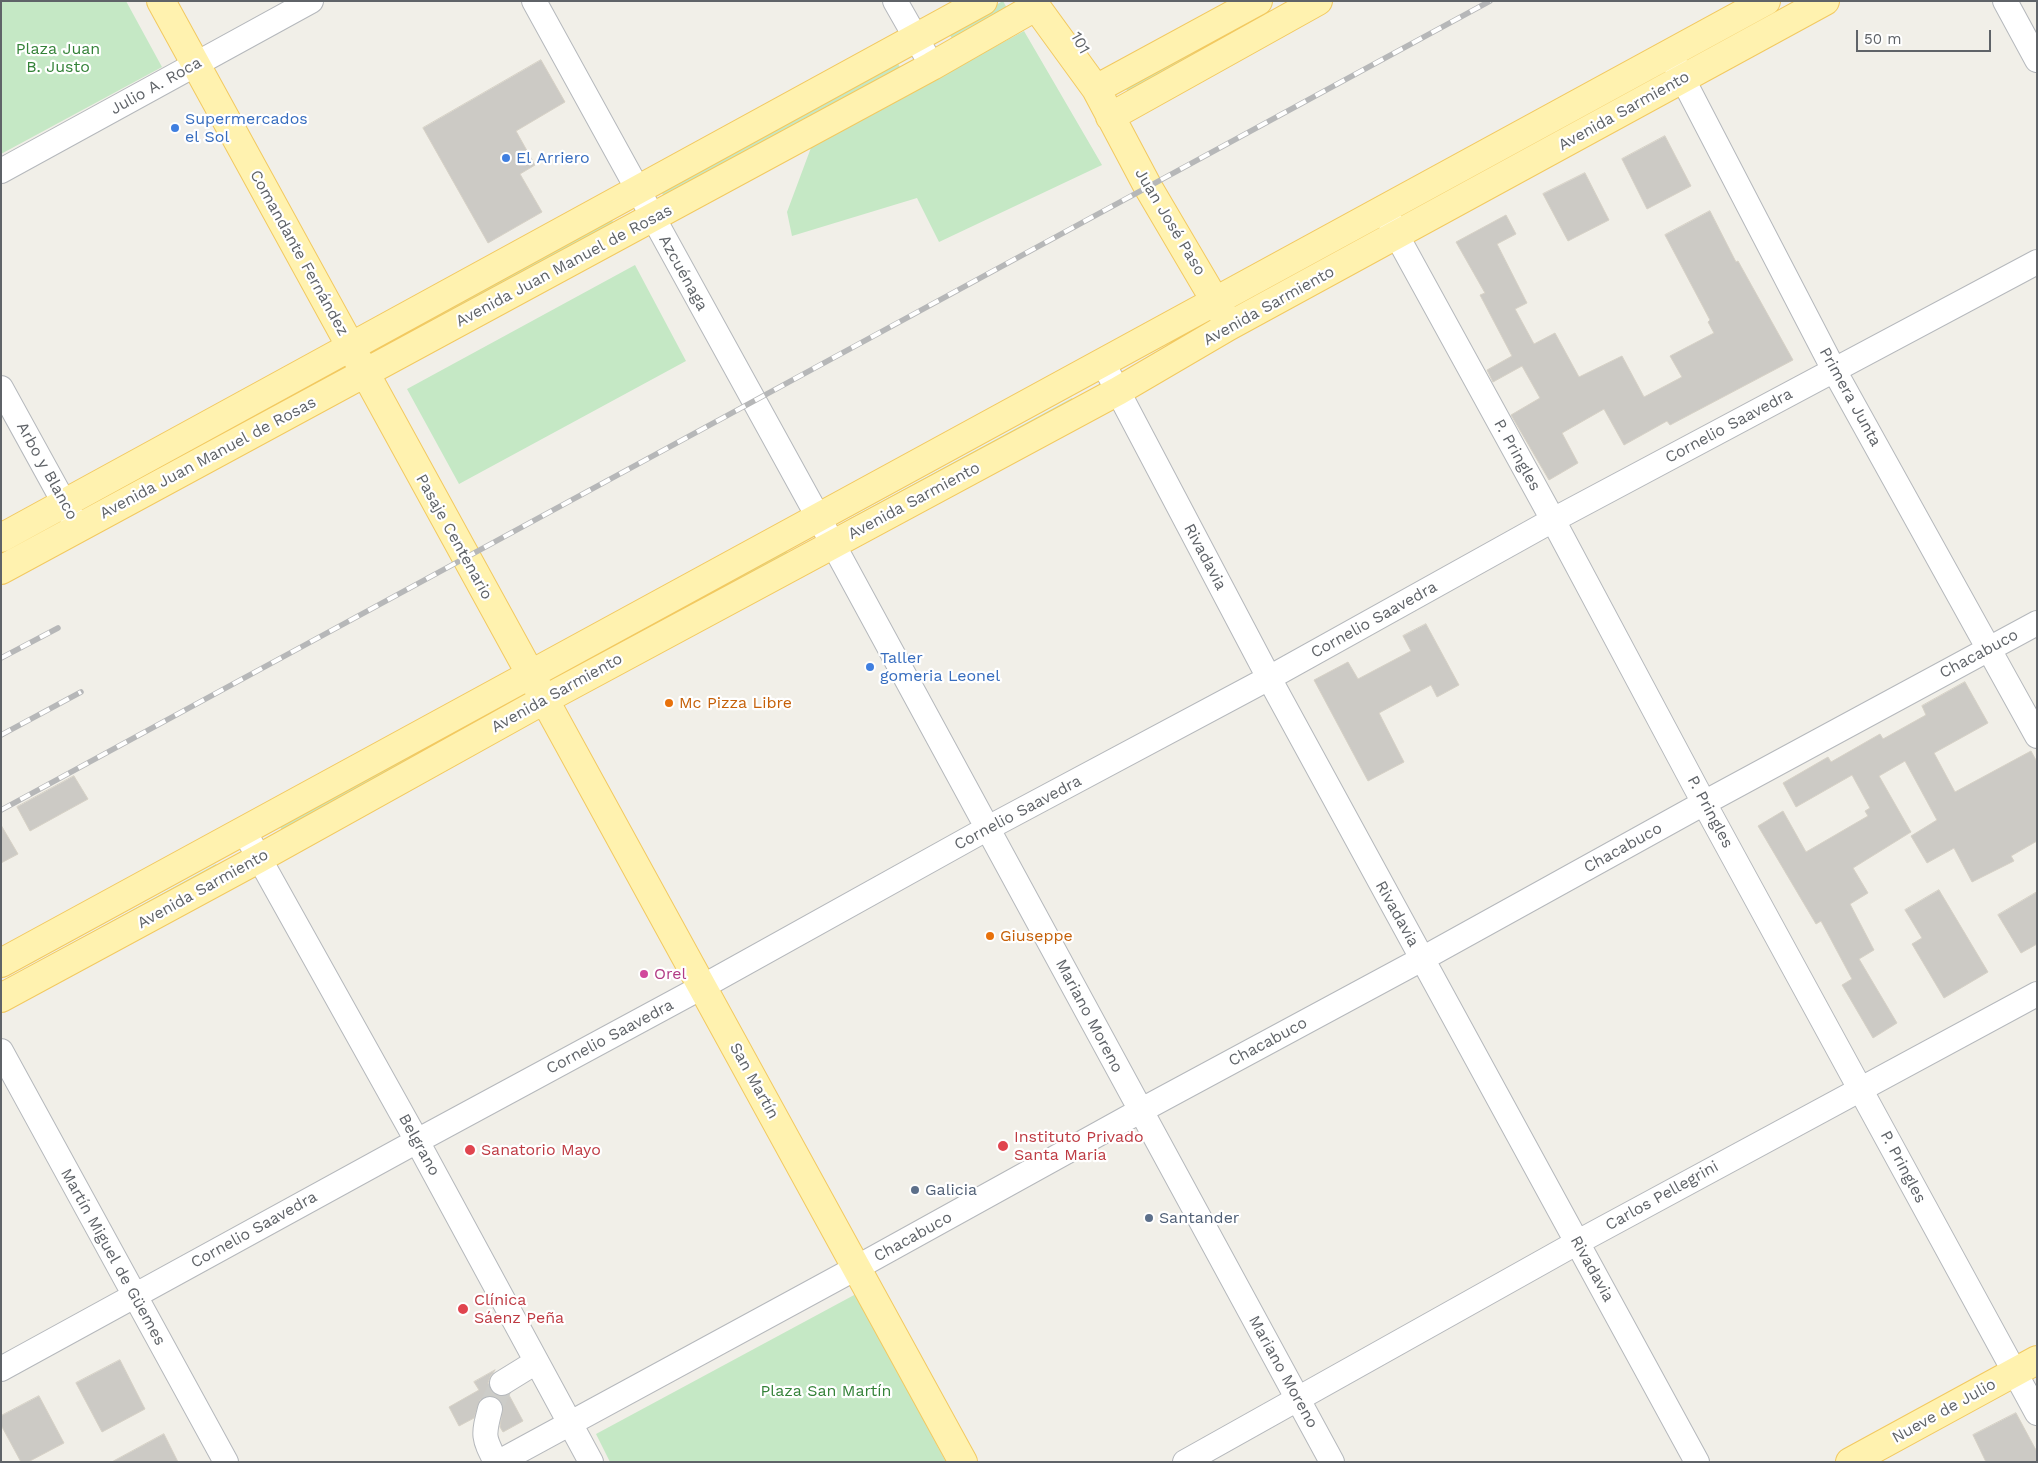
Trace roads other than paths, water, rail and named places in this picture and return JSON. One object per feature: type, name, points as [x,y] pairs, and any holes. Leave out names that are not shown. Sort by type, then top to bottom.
[{"type":"main road","name":"Comandante Fernández","points":[[161,1],[365,373]]},
{"type":"main road","name":"Avenida Juan Manuel de Rosas","points":[[1,538],[983,1]]},
{"type":"main road","points":[[1096,89],[1260,1]]},
{"type":"main road","points":[[1110,117],[1318,1]]},
{"type":"main road","name":"Avenida Sarmiento","points":[[1,963],[1766,1]]},
{"type":"main road","name":"Avenida Sarmiento","points":[[1,998],[258,859],[544,700],[1118,391],[1230,326],[1825,1]]},
{"type":"main road","name":"Avenida Juan Manuel de Rosas","points":[[1,570],[932,66],[1041,3],[1096,89],[1110,117]]},
{"type":"main road","name":"Juan José Paso","points":[[1110,117],[1148,187],[1230,326]]},
{"type":"main road","name":"Pasaje Centenario","points":[[365,373],[544,700]]},
{"type":"main road","name":"San Martín","points":[[544,700],[963,1462]]},
{"type":"main road","name":"Nueve de Julio","points":[[1850,1462],[2025,1366]]},
{"type":"street","name":"Julio A. Roca","points":[[1,172],[311,1]]},
{"type":"street","name":"Azcuénaga","points":[[534,1],[833,544]]},
{"type":"street","points":[[895,1],[932,66]]},
{"type":"street","points":[[1260,1],[1270,27]]},
{"type":"street","points":[[2004,1],[2037,60]]},
{"type":"street","name":"Primera Junta","points":[[1670,54],[1834,370],[2037,736]]},
{"type":"street","name":"P. Pringles","points":[[1384,209],[1860,1088],[2025,1366],[2037,1413]]},
{"type":"street","name":"Cornelio Saavedra","points":[[1,1369],[702,987],[988,828],[1269,678],[1553,520],[2037,262]]},
{"type":"street","name":"Rivadavia","points":[[1103,363],[1269,678],[1697,1462]]},
{"type":"street","name":"Arbo y Blanco","points":[[1,388],[78,528]]},
{"type":"street","name":"Mariano Moreno","points":[[833,544],[1332,1462]]},
{"type":"street","name":"Chacabuco","points":[[498,1462],[2037,623]]},
{"type":"street","name":"Belgrano","points":[[244,831],[417,1141],[591,1462]]},
{"type":"street","name":"Carlos Pellegrini","points":[[1185,1462],[1578,1242],[2037,994]]},
{"type":"street","name":"Martín Miguel de Güemes","points":[[1,1051],[226,1462]]},
{"type":"street","points":[[502,1383],[536,1362]]},
{"type":"street","points":[[490,1409],[484,1432],[485,1441],[498,1462]]},
{"type":"tunnel","points":[[490,1409],[502,1383]]},
{"type":"railway","points":[[1,810],[1490,1]]},
{"type":"railway","points":[[1,658],[58,628]]},
{"type":"railway","points":[[1,735],[81,692]]},
{"type":"place","name":"Supermercados el Sol","points":[[175,128]]},
{"type":"place","name":"El Arriero","points":[[506,158]]},
{"type":"place","name":"Taller gomeria Leonel","points":[[870,667]]},
{"type":"place","name":"Mc Pizza Libre","points":[[669,703]]},
{"type":"place","name":"Giuseppe","points":[[990,936]]},
{"type":"place","name":"Orel","points":[[644,974]]},
{"type":"place","name":"Instituto Privado Santa Maria","points":[[1003,1146]]},
{"type":"place","name":"Sanatorio Mayo","points":[[470,1150]]},
{"type":"place","name":"Galicia","points":[[915,1190]]},
{"type":"place","name":"Santander","points":[[1149,1218]]},
{"type":"place","name":"Clínica Sáenz Peña","points":[[463,1309]]},
{"type":"park label","name":"Plaza Juan B. Justo","points":[[58,58]]},
{"type":"park label","name":"Plaza San Martín","points":[[826,1391]]}]
